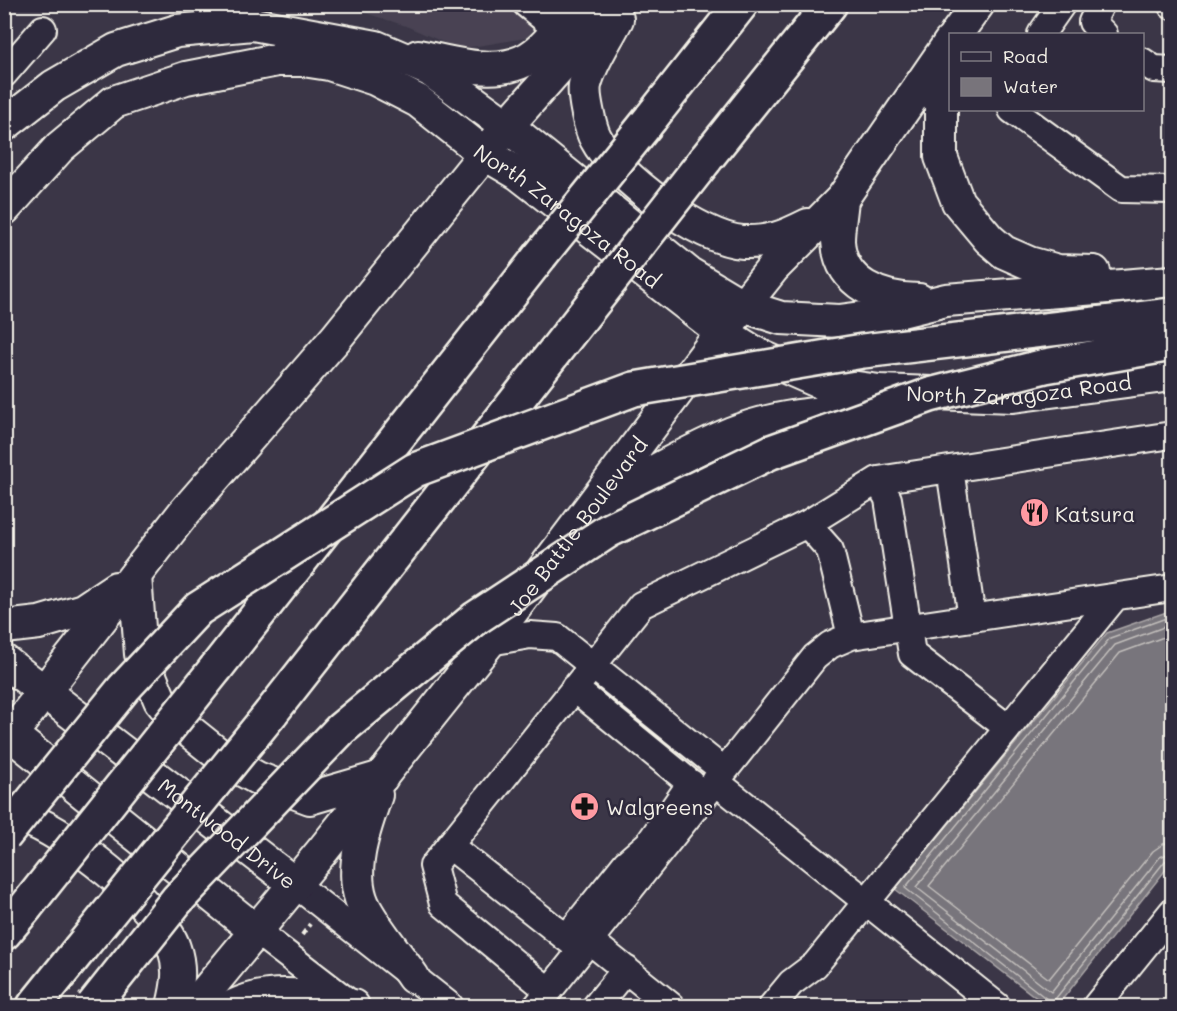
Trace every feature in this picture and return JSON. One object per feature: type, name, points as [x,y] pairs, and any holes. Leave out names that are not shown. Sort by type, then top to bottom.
[{"type":"highway","points":[[4,933],[741,4]]},
{"type":"highway","points":[[34,1006],[271,713],[830,4]]},
{"type":"highway","points":[[4,836],[124,688],[198,609],[415,470],[634,389],[863,351],[1173,315]]},
{"type":"highway","points":[[93,1006],[177,900],[341,729],[476,618],[608,531],[771,452],[930,395],[1045,366],[1173,344]]},
{"type":"main road","points":[[376,47],[491,69],[514,64],[535,54],[580,4]]},
{"type":"main road","points":[[256,931],[7,736],[183,514],[336,338],[507,126],[615,4]]},
{"type":"main road","points":[[624,4],[585,86],[595,138],[612,160],[652,196],[694,227],[741,242],[776,241],[814,221],[842,198]]},
{"type":"main road","points":[[957,33],[978,4]]},
{"type":"main road","points":[[971,33],[986,4]]},
{"type":"main road","name":"North Zaragoza Road","points":[[4,125],[54,86],[116,50],[177,31],[253,24],[376,47],[430,70],[507,126],[688,273],[743,306],[781,318],[839,321],[885,315],[946,300],[1173,282]]},
{"type":"main road","name":"Joe Battle Boulevard","points":[[194,1006],[382,777],[489,642],[593,507],[722,332],[773,268],[842,198],[949,45]]},
{"type":"main road","name":"North Zaragoza Road","points":[[4,209],[60,147],[114,102],[186,78],[277,60],[303,60],[328,64],[375,79],[418,101],[485,154],[519,174],[722,332],[758,355],[822,383],[879,391],[1013,396],[1173,375]]},
{"type":"main road","points":[[949,76],[941,98],[941,157],[958,202],[989,239],[1005,252],[1019,259],[1058,271],[1090,273],[1173,266]]},
{"type":"main road","points":[[842,198],[838,243],[842,260],[856,280],[894,300],[946,300]]},
{"type":"main road","points":[[593,507],[667,464],[733,433],[824,412],[1013,396]]},
{"type":"main road","points":[[4,627],[39,623],[84,610],[135,576]]},
{"type":"main road","points":[[135,576],[141,654],[160,700],[178,723],[228,762],[257,778],[310,798],[382,777]]},
{"type":"main road","name":"Montwood Drive","points":[[4,661],[295,884]]},
{"type":"main road","points":[[382,777],[364,830],[358,880],[363,904],[413,977]]},
{"type":"main road","points":[[4,816],[22,818],[48,829],[85,855],[149,908],[174,946],[179,984],[174,1006]]},
{"type":"main road","points":[[234,1006],[275,994],[311,996],[354,1006]]},
{"type":"street","points":[[526,4],[558,30]]},
{"type":"street","points":[[1042,33],[1062,4]]},
{"type":"street","points":[[1101,4],[1092,22],[1103,33]]},
{"type":"street","points":[[4,74],[44,29]]},
{"type":"street","points":[[1144,62],[1154,69],[1173,70]]},
{"type":"street","points":[[1013,111],[1121,189],[1173,190]]},
{"type":"street","points":[[709,783],[657,818],[626,863],[543,999],[443,904],[433,866],[641,605],[807,524],[878,480],[1173,435]]},
{"type":"street","points":[[950,469],[972,618]]},
{"type":"street","points":[[878,480],[888,499],[912,654],[1008,728]]},
{"type":"street","points":[[807,524],[830,550],[851,636]]},
{"type":"street","points":[[579,943],[815,657],[830,645],[851,636],[1173,588]]},
{"type":"street","points":[[772,1006],[790,983],[815,965],[1115,597]]},
{"type":"street","points":[[489,642],[530,635],[557,638],[593,664],[709,783]]},
{"type":"street","points":[[574,688],[709,783],[866,902],[997,1006]]},
{"type":"street","points":[[626,863],[649,843],[666,822],[657,818]]},
{"type":"street","points":[[450,846],[579,943],[626,969],[671,1006]]},
{"type":"street","name":"Montwood Drive","points":[[295,884],[450,1006]]},
{"type":"street","points":[[1096,1006],[1173,912]]},
{"type":"street","points":[[256,931],[354,1006]]},
{"type":"street","points":[[596,1006],[626,969]]},
{"type":"path","points":[[302,935],[310,924]]},
{"type":"shaded area","points":[[341,5],[554,5],[526,38],[459,49],[406,26]]},
{"type":"water","points":[[1172,610],[1172,862],[1057,1006],[1047,1006],[895,889],[1107,633]]},
{"type":"place","name":"Katsura","points":[[1034,513]]},
{"type":"place","name":"Walgreens","points":[[585,806]]}]
